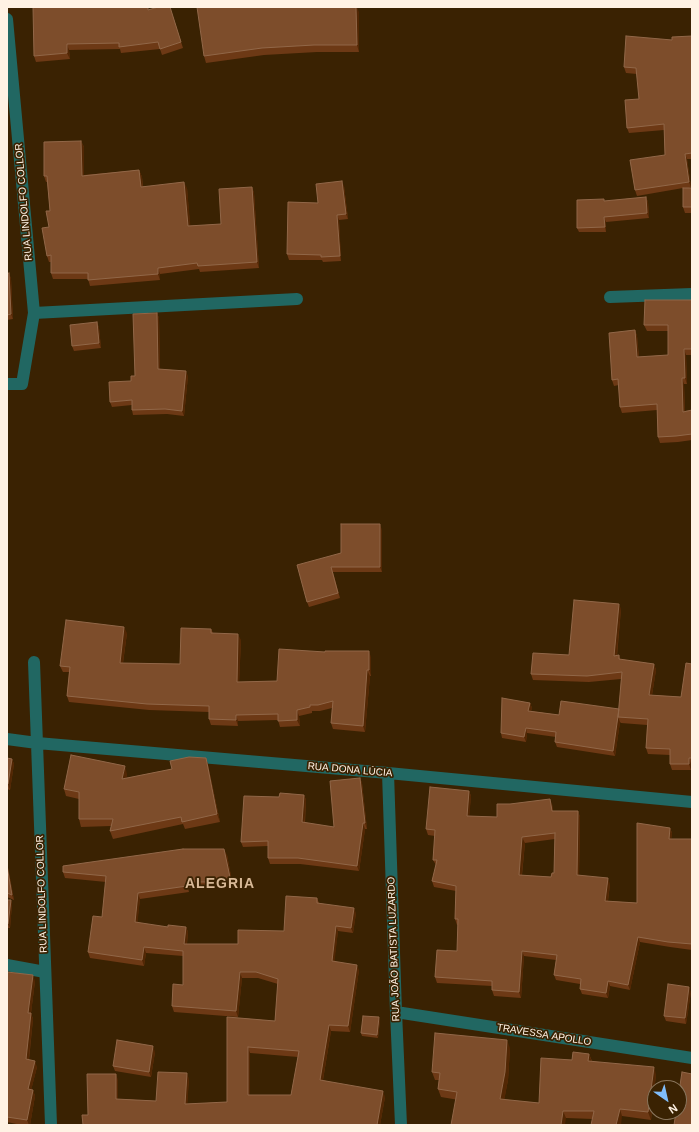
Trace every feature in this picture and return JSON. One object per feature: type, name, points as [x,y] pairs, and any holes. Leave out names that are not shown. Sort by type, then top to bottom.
[{"type":"street","name":"RUA LINDOLFO COLLOR","points":[[7,19],[34,313],[22,384],[7,384]]},
{"type":"street","points":[[610,297],[692,294]]},
{"type":"street","points":[[34,313],[297,299]]},
{"type":"street","name":"RUA LINDOLFO COLLOR","points":[[34,662],[51,1125]]},
{"type":"street","name":"RUA DONA LÚCIA","points":[[7,739],[37,743],[388,773],[692,802]]},
{"type":"street","name":"RUA JOÃO BATISTA LUZARDO","points":[[388,773],[401,1125]]},
{"type":"street","points":[[7,965],[45,972]]},
{"type":"street","name":"TRAVESSA APOLLO","points":[[396,1012],[692,1058]]},
{"type":"building","points":[[33,7],[148,7],[148,10],[158,7],[170,7],[181,42],[160,49],[158,42],[119,47],[119,43],[67,44],[67,53],[34,56]]},
{"type":"building","points":[[197,7],[356,7],[357,45],[314,45],[262,48],[204,56]]},
{"type":"building","points":[[626,36],[672,40],[672,37],[692,36],[692,153],[685,154],[689,182],[635,190],[630,160],[665,155],[664,124],[627,128],[625,100],[639,99],[636,68],[624,67]]},
{"type":"building","points":[[81,141],[82,176],[139,170],[141,187],[184,182],[188,226],[221,224],[219,189],[252,187],[257,262],[198,266],[197,263],[158,268],[158,274],[88,280],[88,273],[51,273],[51,255],[47,256],[42,228],[49,227],[46,211],[50,211],[47,176],[44,176],[44,142]]},
{"type":"building","points":[[342,181],[346,214],[337,215],[340,256],[321,257],[321,255],[287,254],[288,202],[318,203],[316,184]]},
{"type":"building","points":[[683,188],[692,188],[692,207],[683,207]]},
{"type":"building","points":[[646,197],[647,213],[604,217],[605,227],[577,228],[577,200],[604,199],[604,201]]},
{"type":"building","points":[[9,273],[11,314],[7,315],[7,274]]},
{"type":"building","points":[[645,300],[692,300],[692,349],[684,349],[685,378],[682,378],[683,412],[692,410],[692,434],[658,437],[657,404],[620,407],[618,379],[612,380],[609,333],[635,330],[637,357],[668,355],[668,325],[644,325]]},
{"type":"building","points":[[157,313],[158,369],[186,371],[182,411],[165,409],[132,410],[132,400],[110,402],[109,382],[131,381],[131,376],[135,376],[133,314]]},
{"type":"building","points":[[97,322],[99,343],[72,346],[70,325]]},
{"type":"building","points":[[341,524],[380,524],[380,567],[331,567],[338,593],[307,602],[297,565],[341,553]]},
{"type":"building","points":[[574,600],[619,604],[614,656],[619,655],[619,659],[654,664],[649,695],[681,697],[686,663],[692,664],[692,758],[689,758],[689,764],[670,764],[670,749],[646,748],[648,719],[618,717],[622,672],[587,676],[531,674],[533,653],[569,655]]},
{"type":"building","points":[[66,620],[124,627],[120,663],[180,664],[181,628],[211,629],[211,633],[238,634],[237,682],[277,681],[279,649],[325,652],[369,651],[369,670],[367,670],[363,726],[331,723],[333,701],[318,705],[310,705],[310,707],[297,710],[297,720],[278,721],[278,714],[236,715],[236,720],[209,719],[209,706],[147,704],[67,696],[70,667],[60,666]]},
{"type":"building","points":[[502,698],[530,703],[528,711],[559,715],[561,701],[619,709],[613,751],[555,742],[556,732],[526,728],[524,737],[501,733]]},
{"type":"building","points":[[71,755],[125,766],[122,779],[172,769],[170,761],[189,757],[206,758],[217,814],[182,822],[181,817],[110,831],[113,819],[79,819],[79,792],[64,789]]},
{"type":"building","points":[[7,758],[12,759],[8,784],[7,784]]},
{"type":"building","points":[[360,778],[365,823],[363,823],[357,866],[298,858],[268,858],[268,841],[241,842],[244,796],[279,797],[280,793],[304,795],[302,822],[334,827],[330,781]]},
{"type":"building","points":[[430,787],[469,791],[467,816],[497,817],[497,804],[510,804],[550,799],[552,811],[578,811],[577,875],[608,878],[605,901],[637,903],[637,823],[670,828],[669,839],[692,839],[692,944],[638,937],[628,985],[608,981],[606,993],[580,989],[581,979],[554,975],[557,955],[522,951],[519,992],[492,990],[492,981],[435,977],[437,950],[457,951],[458,919],[455,919],[456,886],[432,881],[437,860],[433,860],[435,830],[426,829]],"holes":[[[555,833],[554,873],[552,873],[551,877],[519,875],[522,837]]]},
{"type":"building","points":[[183,849],[224,849],[231,882],[186,882],[187,886],[138,893],[135,922],[168,927],[168,925],[186,927],[184,944],[238,944],[238,930],[284,931],[286,896],[317,898],[317,903],[354,908],[351,928],[336,926],[332,961],[357,965],[348,1026],[329,1025],[320,1080],[383,1091],[377,1125],[83,1125],[82,1115],[88,1115],[87,1074],[116,1074],[116,1099],[156,1101],[158,1072],[187,1073],[185,1104],[227,1102],[227,1017],[275,1021],[278,979],[256,972],[240,972],[236,1011],[172,1006],[173,984],[183,985],[183,951],[144,947],[142,960],[88,952],[93,916],[102,917],[106,876],[63,872],[63,866]],"holes":[[[248,1047],[299,1051],[291,1095],[248,1095]]]},
{"type":"building","points":[[7,866],[12,895],[7,893]]},
{"type":"building","points":[[7,900],[11,900],[8,924],[7,924]]},
{"type":"building","points":[[7,972],[33,975],[28,1013],[31,1013],[26,1059],[35,1061],[28,1089],[33,1090],[27,1120],[7,1117]]},
{"type":"building","points":[[668,984],[689,987],[685,1018],[664,1016]]},
{"type":"building","points":[[363,1016],[379,1017],[377,1035],[361,1033]]},
{"type":"building","points":[[435,1033],[507,1040],[505,1072],[500,1099],[539,1103],[541,1058],[572,1060],[573,1052],[589,1054],[588,1061],[654,1067],[652,1080],[647,1080],[647,1112],[620,1109],[616,1125],[591,1125],[594,1111],[563,1111],[561,1125],[451,1125],[457,1092],[438,1089],[440,1073],[432,1072]]},
{"type":"building","points":[[117,1040],[153,1046],[149,1072],[113,1066]]},
{"type":"building","points":[[682,1072],[692,1074],[692,1125],[674,1125],[675,1120],[687,1120],[687,1080],[681,1080]]},
{"type":"district","name":"ALEGRIA","points":[[220,884]]}]
